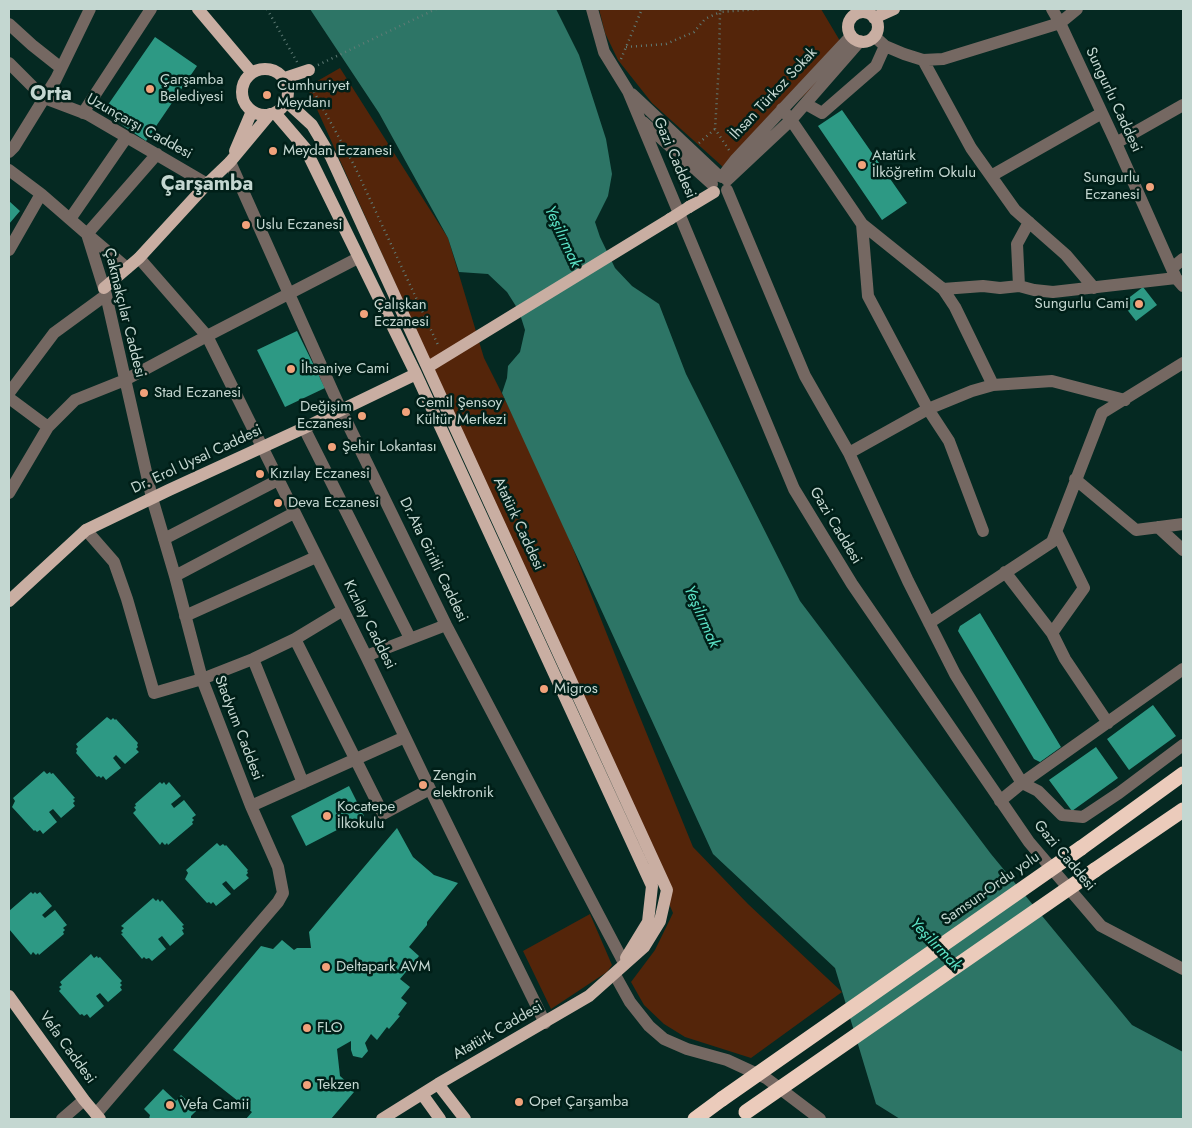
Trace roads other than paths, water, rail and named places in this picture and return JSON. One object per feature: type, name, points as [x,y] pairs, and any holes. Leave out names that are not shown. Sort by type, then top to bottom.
[{"type":"highway","name":"Samsun-Ordu yolu","points":[[695,1119],[1081,848],[1183,774]]},
{"type":"highway","points":[[743,1117],[1183,810]]},
{"type":"main road","points":[[198,9],[252,73]]},
{"type":"main road","points":[[874,18],[894,9]]},
{"type":"main road","points":[[854,11],[866,12],[874,18],[877,27],[874,36],[865,41],[855,38],[848,26],[854,11]]},
{"type":"main road","points":[[105,291],[230,162],[272,114],[282,108],[287,102],[289,94],[285,78],[273,69],[266,68],[252,73],[243,84],[242,92],[246,106],[252,111],[259,114],[272,114]]},
{"type":"main road","points":[[285,78],[309,76]]},
{"type":"main road","name":"Atatürk Caddesi","points":[[287,102],[312,125],[331,157],[667,890],[660,921],[644,947],[589,996],[382,1119]]},
{"type":"main road","points":[[230,162],[252,111]]},
{"type":"main road","name":"Atatürk Caddesi","points":[[272,114],[304,148],[416,374],[652,886],[648,922],[624,963]]},
{"type":"main road","points":[[428,367],[670,219],[720,185]]},
{"type":"main road","name":"Dr. Erol Uysal Caddesi","points":[[9,601],[86,530],[416,374],[416,368],[419,364],[422,363],[428,367]]},
{"type":"main road","name":"Vefa Caddesi","points":[[9,996],[98,1117]]},
{"type":"main road","points":[[438,1084],[465,1119]]},
{"type":"main road","points":[[422,1094],[440,1119]]},
{"type":"street","points":[[9,152],[14,147],[61,68],[90,9]]},
{"type":"street","points":[[83,112],[151,9]]},
{"type":"street","name":"Gazi Caddesi","points":[[592,9],[604,52],[628,91],[640,118],[794,490],[852,584],[1029,842],[1101,926],[1183,969]]},
{"type":"street","name":"Sungurlu Caddesi","points":[[1052,9],[1177,277]]},
{"type":"street","points":[[874,36],[885,46],[922,60],[942,59],[1060,23],[1077,9]]},
{"type":"street","points":[[9,24],[61,68]]},
{"type":"street","points":[[720,185],[806,104],[855,38]]},
{"type":"street","name":"İhsan Türkoz Sokak","points":[[720,185],[736,159],[782,109],[855,38]]},
{"type":"street","points":[[806,104],[822,113],[876,66],[885,46]]},
{"type":"street","points":[[922,60],[971,148],[1015,210],[1066,255],[1094,288]]},
{"type":"street","name":"Uzunçarşı Caddesi","points":[[9,63],[44,98],[83,112],[207,184]]},
{"type":"street","points":[[628,91],[691,150],[720,185],[752,264],[762,277],[805,376],[849,452],[929,623],[956,674],[1022,783],[1038,791],[1062,815],[1083,817],[1183,746]]},
{"type":"street","points":[[1116,143],[1183,105]]},
{"type":"street","points":[[782,109],[862,224],[943,289],[955,307],[993,385]]},
{"type":"street","points":[[991,176],[1102,113]]},
{"type":"street","points":[[640,118],[720,185]]},
{"type":"street","points":[[70,219],[126,138]]},
{"type":"street","points":[[127,268],[87,234],[158,154]]},
{"type":"street","name":"Dr.Ata Giritli Caddesi","points":[[230,162],[341,410],[446,625],[624,963]]},
{"type":"street","name":"Çakmakçılar Caddesi","points":[[9,170],[41,194],[87,234],[105,291],[152,498]]},
{"type":"street","points":[[9,250],[41,194]]},
{"type":"street","points":[[1019,286],[1017,244],[1029,222]]},
{"type":"street","points":[[862,224],[868,296],[928,409],[949,441],[983,531]]},
{"type":"street","name":"Kızılay Caddesi","points":[[139,258],[207,336],[545,1023]]},
{"type":"street","points":[[9,493],[48,427],[75,400],[125,380],[358,258]]},
{"type":"street","points":[[943,289],[1019,286],[1053,292],[1094,288],[1177,277],[1183,259]]},
{"type":"street","points":[[9,393],[54,333],[105,291]]},
{"type":"street","points":[[929,623],[1052,542],[1102,413],[1183,363]]},
{"type":"street","points":[[849,452],[928,409],[972,391],[993,385],[1052,381],[1125,400]]},
{"type":"street","points":[[9,398],[48,427]]},
{"type":"street","points":[[304,428],[410,638]]},
{"type":"street","points":[[164,538],[278,480]]},
{"type":"street","points":[[1075,480],[1136,530],[1183,524]]},
{"type":"street","name":"Stadyum Caddesi","points":[[152,498],[176,576],[202,679],[251,806],[405,737]]},
{"type":"street","points":[[176,576],[294,513]]},
{"type":"street","points":[[1158,527],[1183,550]]},
{"type":"street","points":[[86,530],[114,562],[127,599],[154,692],[202,679],[253,659],[295,639],[343,610]]},
{"type":"street","points":[[1052,633],[1084,588],[1056,531]]},
{"type":"street","points":[[185,616],[316,557]]},
{"type":"street","points":[[1005,572],[1052,633],[1065,659],[1108,723]]},
{"type":"street","points":[[366,656],[446,625]]},
{"type":"street","points":[[295,639],[383,814],[430,789]]},
{"type":"street","points":[[253,659],[303,783]]},
{"type":"street","points":[[1000,801],[1022,783],[1183,669]]},
{"type":"street","points":[[98,1117],[278,902],[282,892],[278,867],[251,806]]},
{"type":"street","points":[[614,974],[630,1002],[649,1026],[664,1040],[687,1049],[727,1060],[766,1078],[820,1119]]},
{"type":"street","points":[[62,1119],[84,1100]]},
{"type":"water","name":"Yeşilırmak","points":[[310,9],[556,9],[579,55],[606,139],[612,174],[608,196],[595,222],[600,237],[615,268],[632,286],[659,304],[686,374],[800,601],[991,854],[1132,1025],[1183,1052],[1183,1119],[900,1119],[876,1104],[835,968],[713,854],[502,393],[507,378],[508,366],[520,352],[525,330],[519,311],[507,292],[488,274],[459,272],[448,238],[379,113]]},
{"type":"place","name":"Çarşamba Belediyesi","points":[[150,89]]},
{"type":"place","name":"Cumhuriyet Meydanı","points":[[267,95]]},
{"type":"place","name":"Meydan Eczanesi","points":[[273,151]]},
{"type":"place","name":"Atatürk İlköğretim Okulu","points":[[862,165]]},
{"type":"place","name":"Sungurlu Eczanesi","points":[[1150,187]]},
{"type":"place","name":"Uslu Eczanesi","points":[[246,225]]},
{"type":"place","name":"Sungurlu Cami","points":[[1139,304]]},
{"type":"place","name":"Çalışkan Eczanesi","points":[[364,314]]},
{"type":"place","name":"İhsaniye Cami","points":[[291,369]]},
{"type":"place","name":"Stad Eczanesi","points":[[144,393]]},
{"type":"place","name":"Cemil Şensoy Kültür Merkezi","points":[[406,412]]},
{"type":"place","name":"Değişim Eczanesi","points":[[362,416]]},
{"type":"place","name":"Şehir Lokantası","points":[[332,447]]},
{"type":"place","name":"Kızılay Eczanesi","points":[[260,474]]},
{"type":"place","name":"Deva Eczanesi","points":[[278,503]]},
{"type":"place","name":"Migros","points":[[544,689]]},
{"type":"place","name":"Zengin elektronik","points":[[423,785]]},
{"type":"place","name":"Kocatepe İlkokulu","points":[[327,816]]},
{"type":"place","name":"Deltapark AVM","points":[[326,967]]},
{"type":"place","name":"FLO","points":[[307,1028]]},
{"type":"place","name":"Tekzen","points":[[307,1085]]},
{"type":"place","name":"Opet Çarşamba","points":[[519,1102]]},
{"type":"place","name":"Vefa Camii","points":[[170,1105]]},
{"type":"district","name":"Orta","points":[[51,95]]},
{"type":"district","name":"Çarşamba","points":[[207,185]]}]
